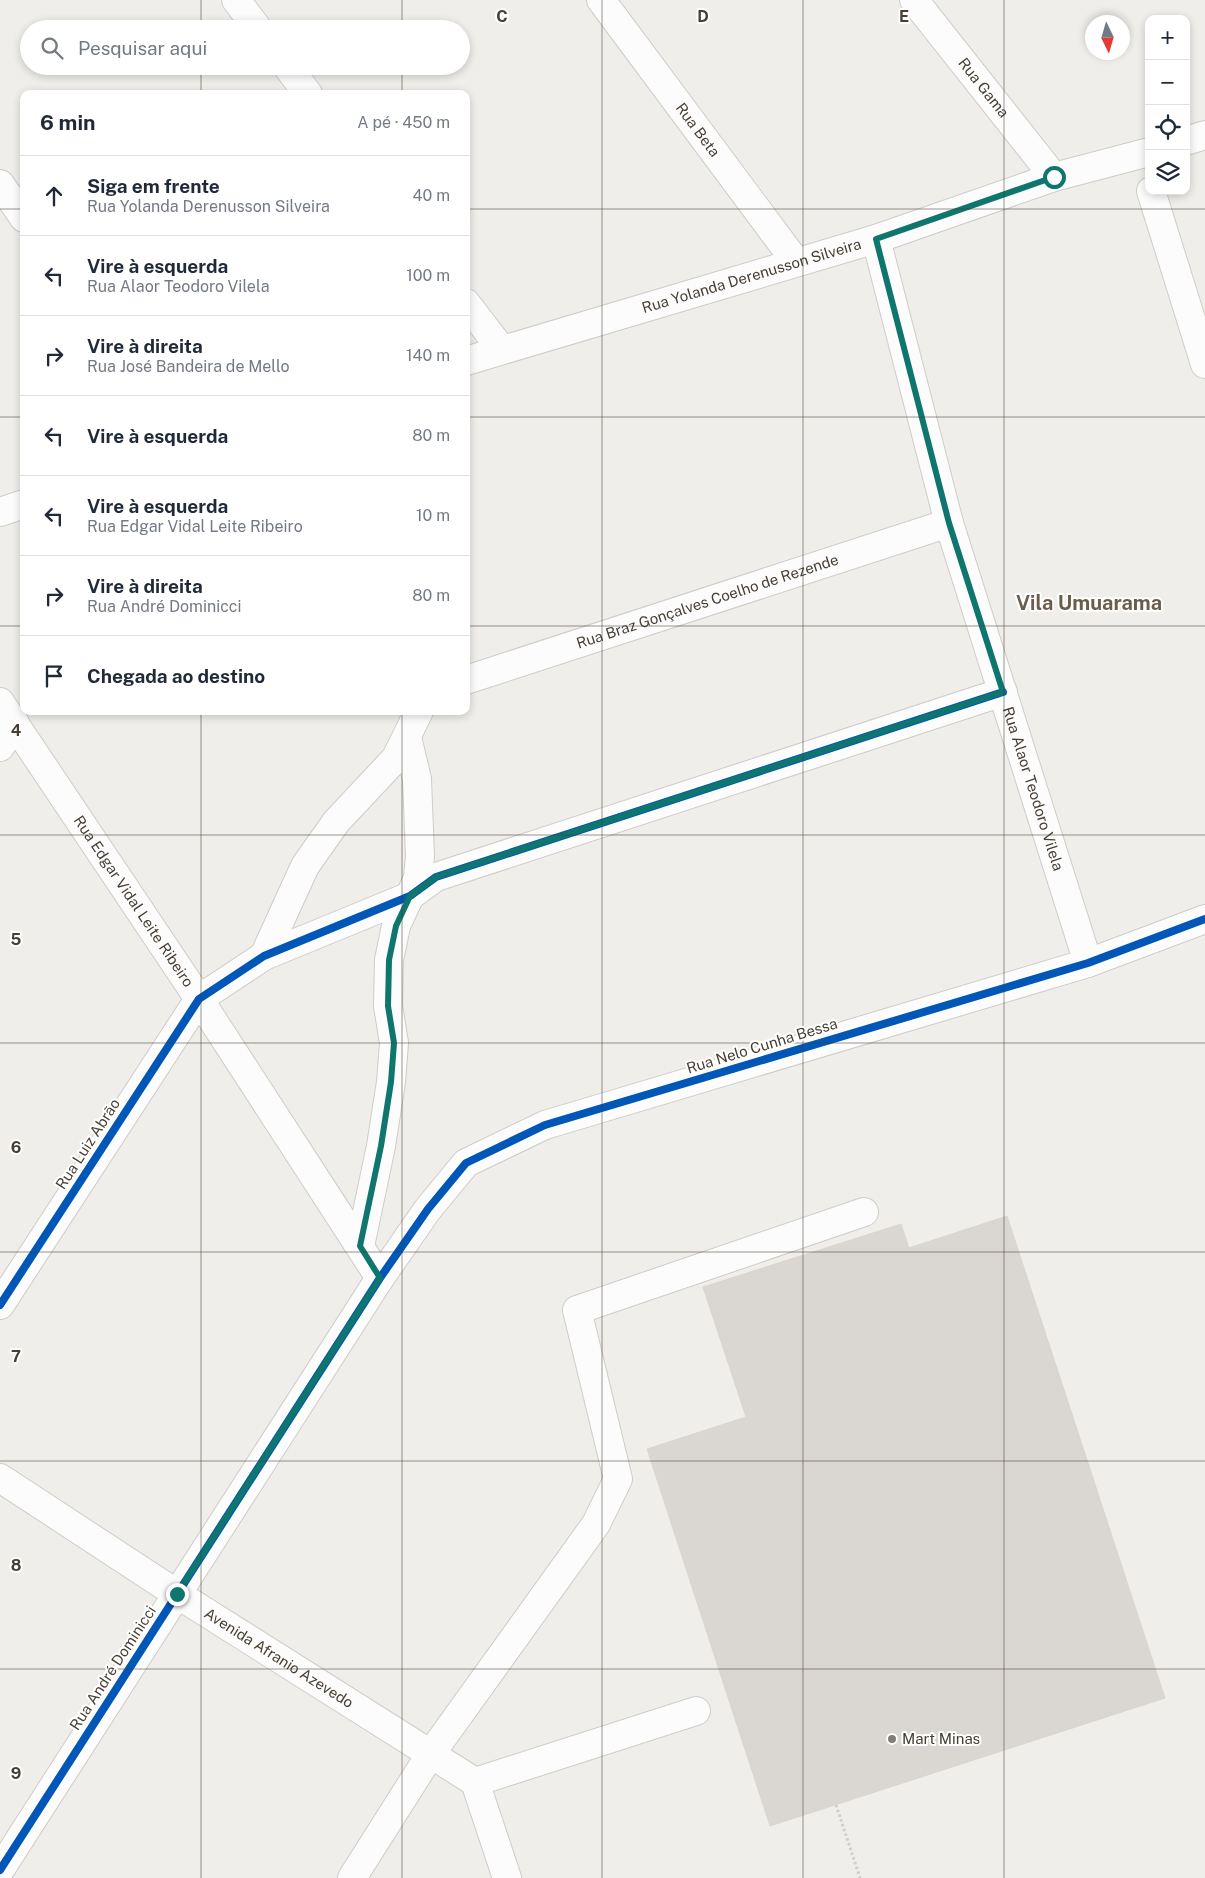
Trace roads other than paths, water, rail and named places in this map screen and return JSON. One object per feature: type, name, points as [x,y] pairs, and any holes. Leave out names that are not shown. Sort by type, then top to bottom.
[{"type":"street","points":[[236,0],[251,20]]},
{"type":"street","name":"Rua Beta","points":[[601,0],[796,262]]},
{"type":"street","name":"Rua Gama","points":[[919,2],[1054,177]]},
{"type":"street","points":[[294,75],[305,90]]},
{"type":"street","points":[[1190,139],[1205,135]]},
{"type":"street","name":"Rua Yolanda Derenusson Silveira","points":[[470,360],[876,239],[1054,177],[1144,153]]},
{"type":"street","points":[[0,184],[20,212]]},
{"type":"street","points":[[1152,195],[1205,364]]},
{"type":"street","name":"Rua Alaor Teodoro Vilela","points":[[876,239],[949,523],[1088,963]]},
{"type":"street","points":[[470,308],[502,350]]},
{"type":"street","points":[[0,512],[20,505]]},
{"type":"street","name":"Rua Braz Gonçalves Coelho de Rezende","points":[[470,679],[949,523]]},
{"type":"street","points":[[200,999],[264,956],[410,896],[436,877],[1003,692]]},
{"type":"street","points":[[0,747],[8,712]]},
{"type":"street","name":"Rua Edgar Vidal Leite Ribeiro","points":[[8,712],[200,999],[380,1278]]},
{"type":"street","points":[[264,956],[305,866],[336,822],[396,758],[417,715]]},
{"type":"street","points":[[360,1246],[381,1146],[391,1082],[394,1043],[388,1006],[389,960],[396,926],[418,878],[420,856],[417,779],[408,737]]},
{"type":"street","name":"Rua Nelo Cunha Bessa","points":[[380,1278],[428,1209],[466,1163],[545,1125],[1088,963],[1205,919]]},
{"type":"street","name":"Rua Luiz Abrão","points":[[0,1305],[200,999]]},
{"type":"street","points":[[352,1878],[430,1755],[596,1524],[618,1479],[577,1310],[864,1212]]},
{"type":"street","name":"Rua André Dominicci","points":[[0,1870],[380,1278]]},
{"type":"street","name":"Avenida Afranio Azevedo","points":[[0,1478],[177,1594],[475,1782]]},
{"type":"street","points":[[507,1878],[475,1782],[696,1711]]},
{"type":"place","name":"Mart Minas","points":[[892,1739]]},
{"type":"district","name":"Vila Umuarama","points":[[1089,603]]}]
